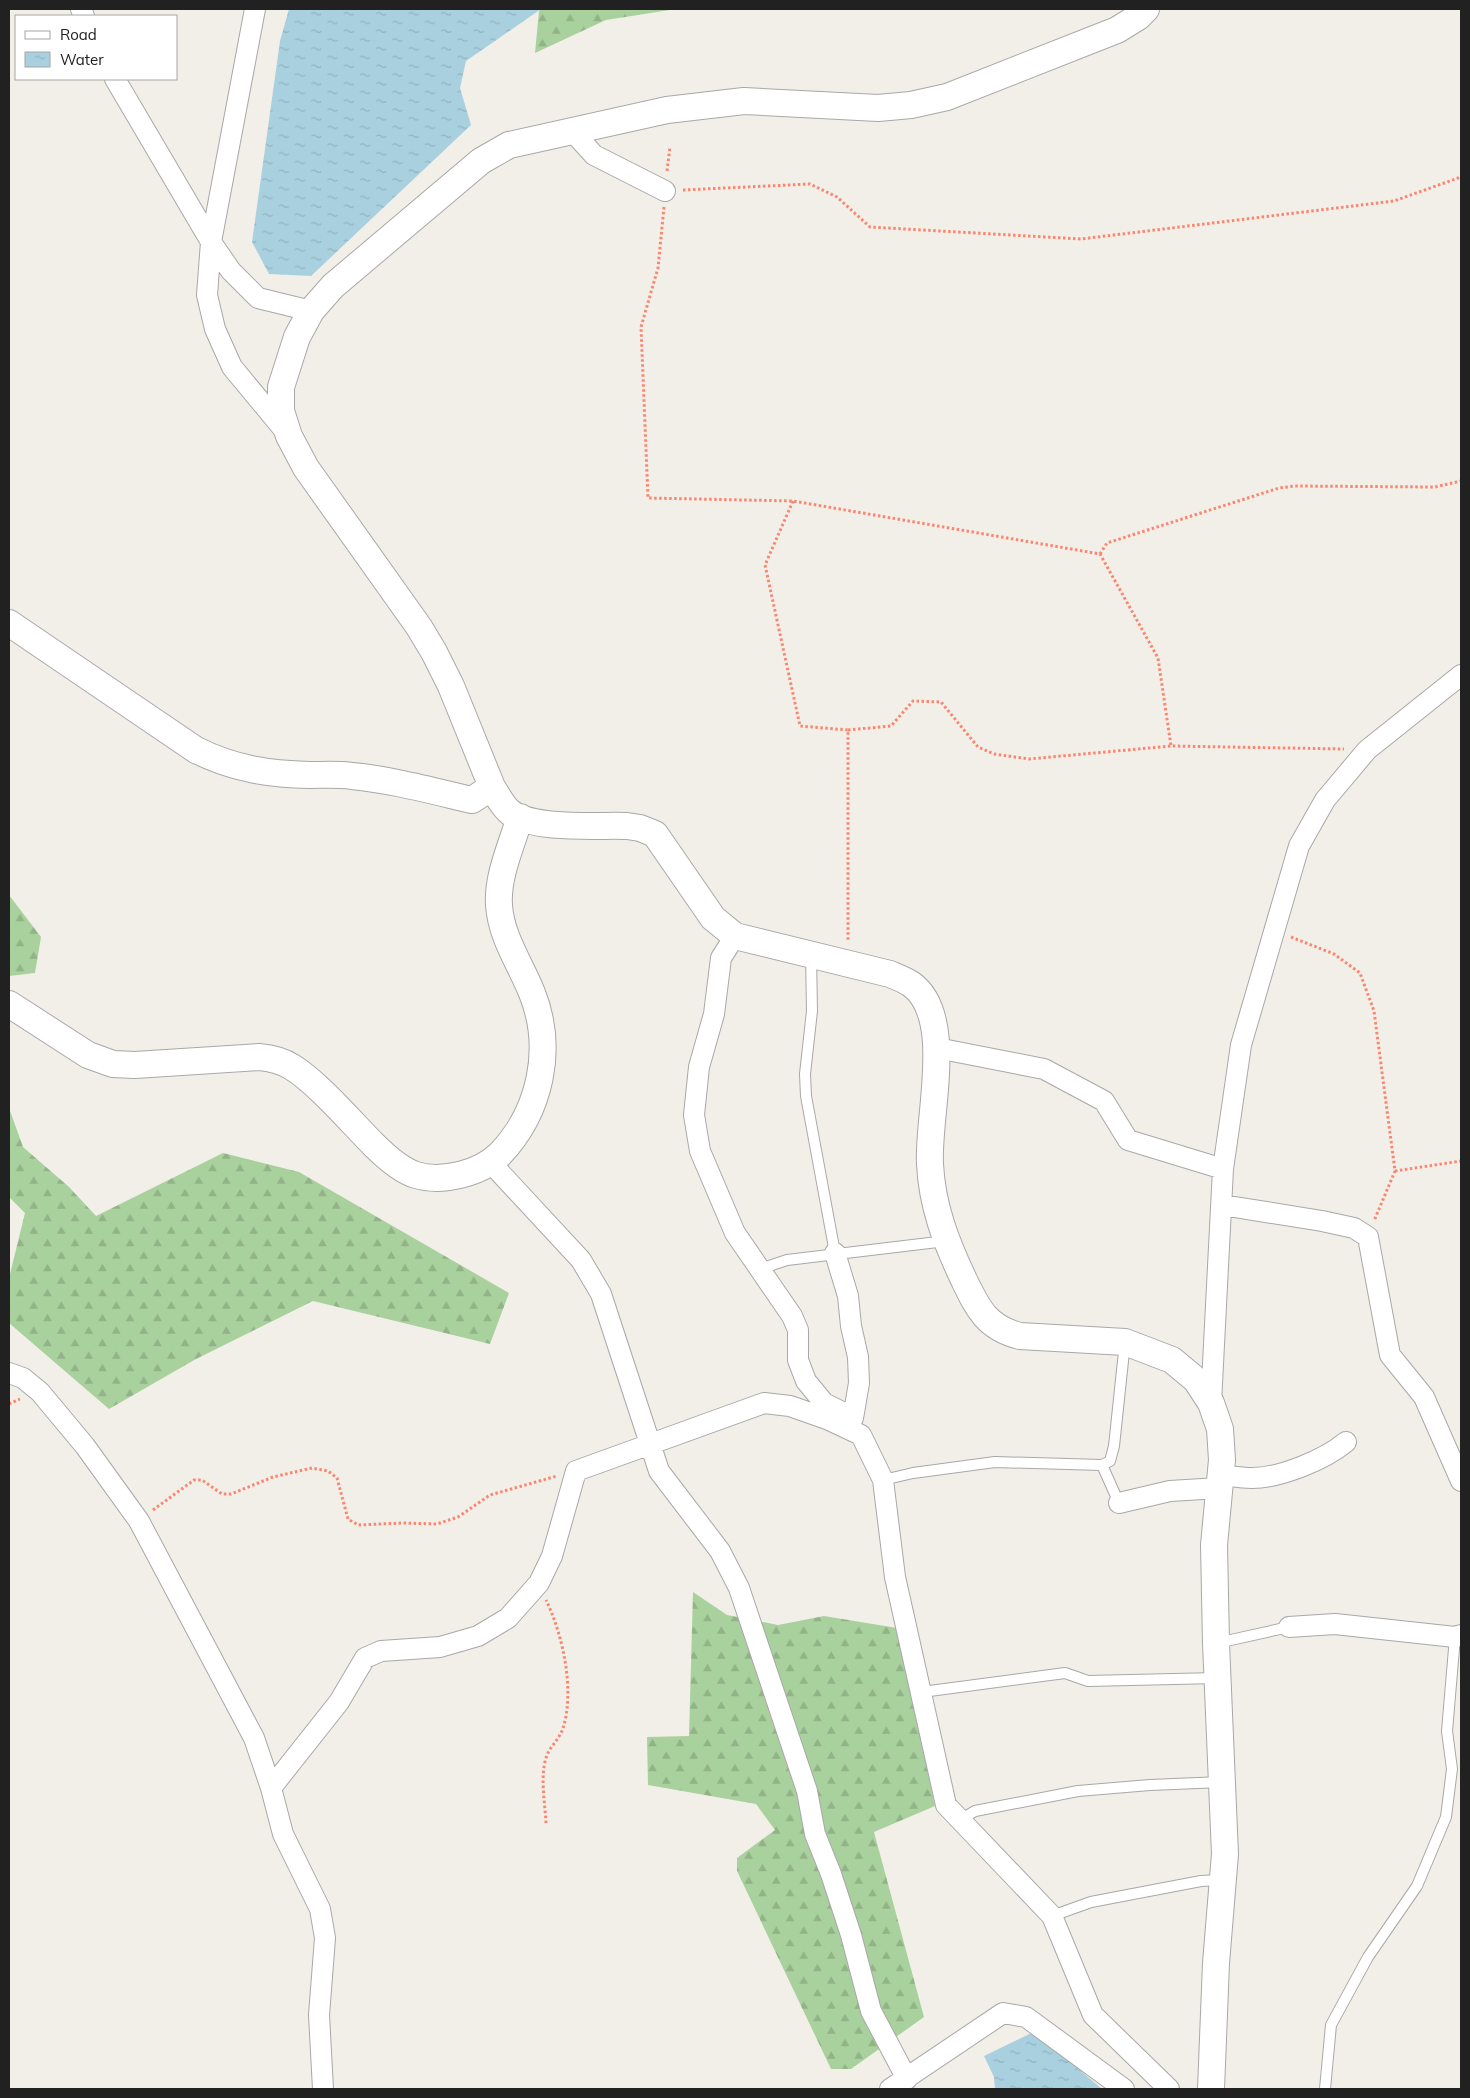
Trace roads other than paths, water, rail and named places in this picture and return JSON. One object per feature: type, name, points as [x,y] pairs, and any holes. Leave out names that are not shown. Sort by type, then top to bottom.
[{"type":"street","points":[[255,9],[211,242],[207,295],[215,329],[232,367],[289,436]]},
{"type":"street","points":[[1146,9],[1138,17],[1117,30],[947,97],[911,105],[878,108],[744,101],[667,110],[509,146],[481,161],[333,286],[311,311],[297,337],[281,387],[281,411],[289,436],[306,468],[419,626],[434,652],[492,788],[511,813],[541,824],[627,826],[640,828],[654,834],[713,918],[735,936],[848,962],[890,974],[912,985],[924,999],[934,1024],[937,1048],[930,1162],[936,1210],[946,1241],[975,1303],[990,1322],[1004,1332],[1020,1336],[1125,1342],[1172,1360],[1196,1380],[1211,1403],[1220,1428],[1222,1460],[1214,1545],[1225,1854],[1216,1963],[1211,2089]]},
{"type":"street","points":[[116,80],[230,271],[258,298],[311,311]]},
{"type":"street","points":[[573,132],[594,154],[665,191]]},
{"type":"street","points":[[9,623],[188,745],[219,761],[247,769],[276,773],[352,775],[400,783],[472,800],[492,788]]},
{"type":"street","points":[[1211,1403],[1223,1169],[1241,1045],[1299,846],[1324,800],[1367,750],[1461,675]]},
{"type":"street","points":[[9,1004],[79,1050],[113,1064],[135,1065],[260,1057],[276,1059],[292,1067],[316,1087],[391,1160],[416,1175],[437,1177],[465,1175],[491,1163],[508,1145],[532,1108],[540,1081],[542,1035],[537,1009],[532,992],[507,940],[501,919],[499,902],[501,884],[520,817]]},
{"type":"street","points":[[735,936],[721,958],[714,1014],[699,1067],[694,1115],[700,1151],[735,1233],[795,1323],[798,1330],[798,1360],[806,1381],[824,1403],[857,1426]]},
{"type":"street","points":[[937,1048],[1044,1069],[1104,1101],[1128,1140],[1223,1169]]},
{"type":"street","points":[[491,1163],[581,1260],[601,1294],[659,1471],[720,1551],[739,1588],[807,1791],[814,1834],[831,1874],[851,1935],[871,2011],[907,2079]]},
{"type":"street","points":[[1222,1205],[1354,1228],[1368,1237],[1390,1355],[1424,1398],[1461,1481]]},
{"type":"street","points":[[836,1253],[848,1296],[851,1326],[858,1357],[857,1426],[883,1480],[894,1577],[922,1692],[946,1805],[1052,1916],[1092,2015],[1169,2089]]},
{"type":"street","points":[[9,1373],[23,1378],[40,1392],[85,1446],[139,1521],[254,1738],[271,1788],[283,1834],[320,1909],[325,1938],[319,2015],[323,2089]]},
{"type":"street","points":[[271,1788],[339,1702],[365,1658],[381,1651],[440,1647],[478,1636],[508,1618],[539,1583],[552,1556],[576,1471],[764,1403],[790,1406],[827,1419],[857,1426]]},
{"type":"street","points":[[1119,1503],[1220,1481],[1270,1476],[1305,1464],[1336,1450],[1346,1442]]},
{"type":"street","points":[[1289,1627],[1335,1624],[1458,1636]]},
{"type":"street","points":[[890,2089],[1003,2013],[1026,2017],[1124,2089]]},
{"type":"lane","points":[[811,953],[812,1011],[805,1074],[806,1096],[836,1253]]},
{"type":"lane","points":[[760,1269],[788,1260],[946,1241]]},
{"type":"lane","points":[[883,1480],[913,1473],[995,1462],[1102,1466],[1110,1460],[1114,1446],[1125,1342]]},
{"type":"lane","points":[[1102,1466],[1119,1503]]},
{"type":"lane","points":[[1216,1643],[1289,1627]]},
{"type":"lane","points":[[1325,2089],[1331,2025],[1368,1957],[1417,1886],[1446,1817],[1452,1769],[1447,1730],[1458,1636]]},
{"type":"lane","points":[[922,1692],[1066,1673],[1088,1681],[1218,1678]]},
{"type":"lane","points":[[960,1820],[975,1811],[1078,1792],[1222,1782]]},
{"type":"lane","points":[[1052,1916],[1091,1902],[1201,1881],[1223,1880]]},
{"type":"water","points":[[289,9],[541,9],[466,61],[460,88],[471,125],[311,276],[269,274],[252,242],[280,41]]},
{"type":"water","points":[[1046,2026],[1075,2066],[1102,2089],[995,2089],[994,2077],[984,2056]]}]
